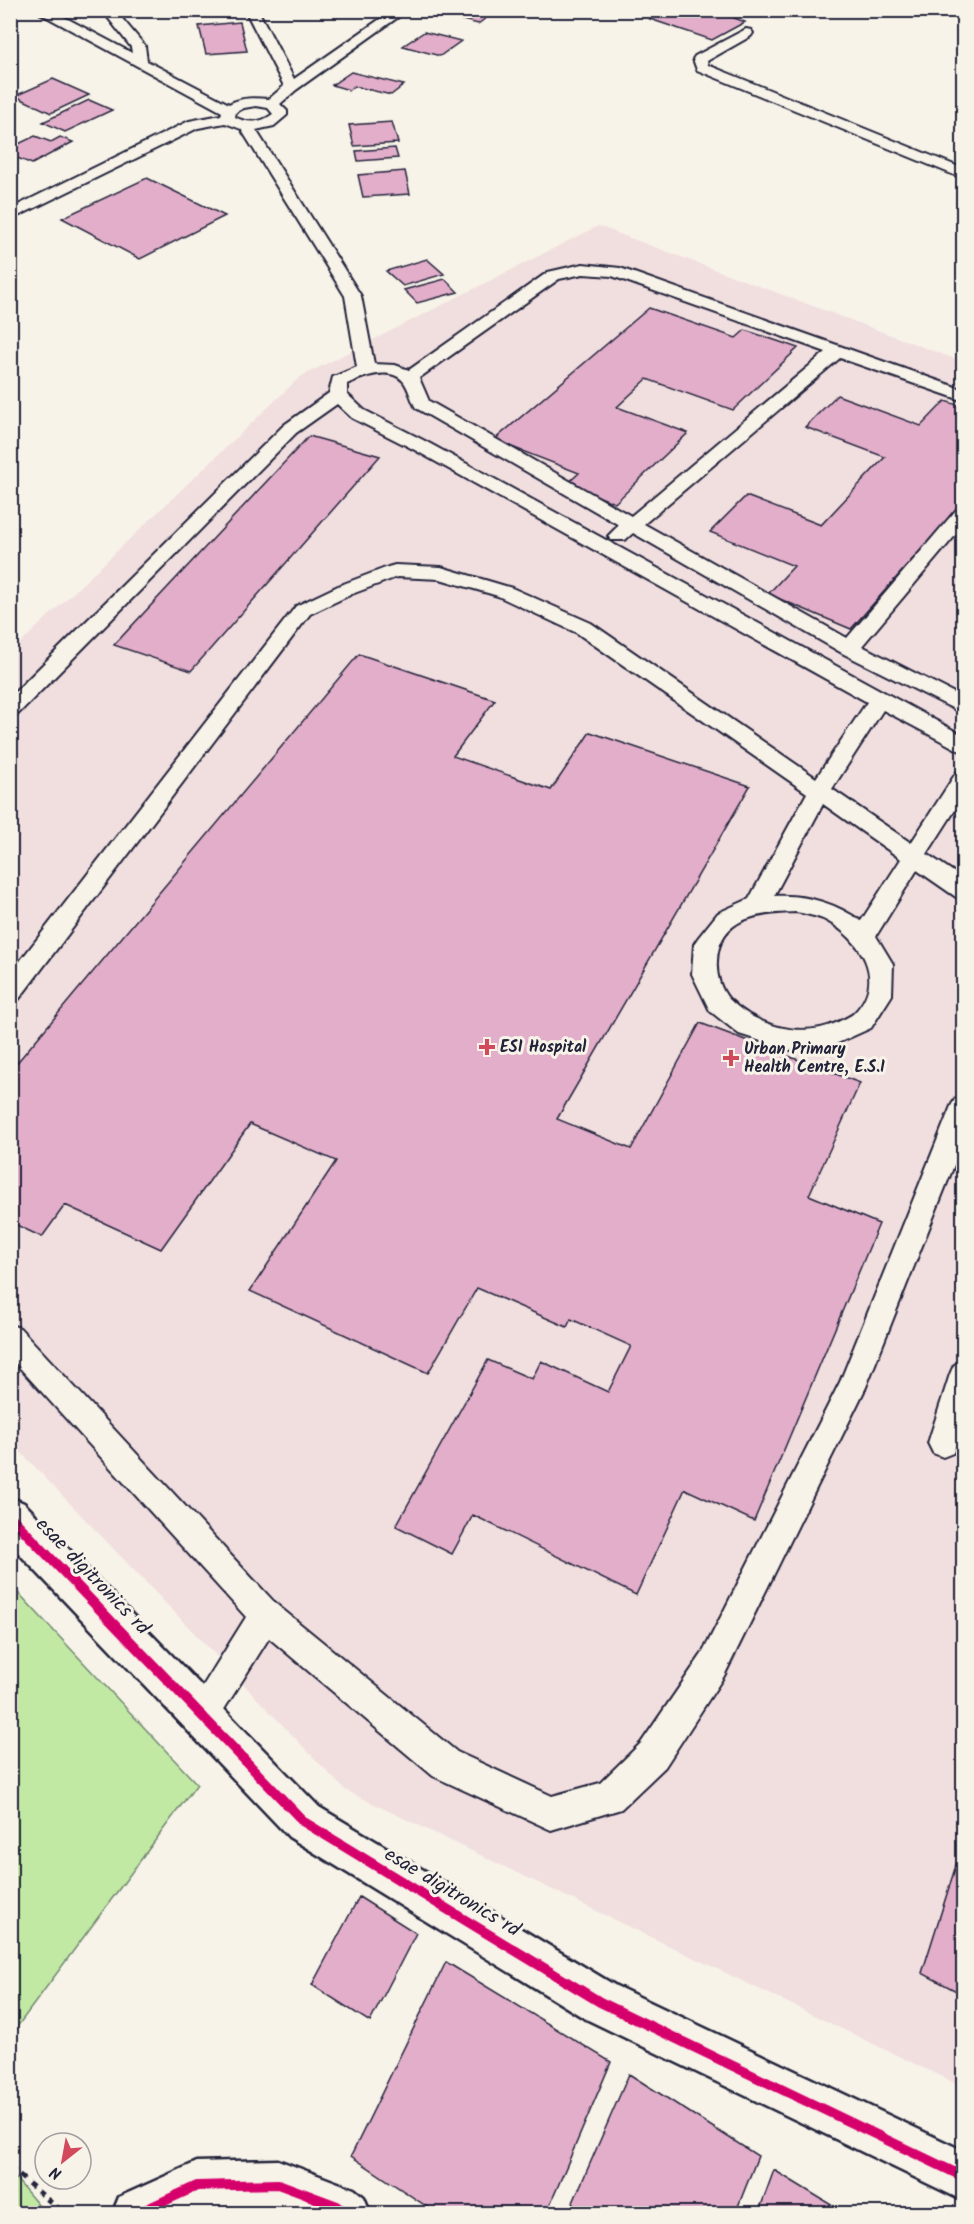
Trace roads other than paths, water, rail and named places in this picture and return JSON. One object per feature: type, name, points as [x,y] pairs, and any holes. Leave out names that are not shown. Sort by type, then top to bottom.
[{"type":"street","name":"esae digitronics rd","points":[[10,1516],[304,1822],[590,1996],[963,2177]]},
{"type":"street","points":[[136,2214],[197,2186],[278,2184],[337,2206],[347,2214]]},
{"type":"lane","points":[[40,10],[141,64],[246,126],[353,296],[366,369]]},
{"type":"lane","points":[[108,10],[138,46],[141,64]]},
{"type":"lane","points":[[251,10],[291,87]]},
{"type":"lane","points":[[272,104],[291,87],[402,10]]},
{"type":"lane","points":[[746,33],[700,59],[702,67],[963,175]]},
{"type":"lane","points":[[10,215],[194,124],[228,114],[248,102],[272,104],[280,111],[277,119],[264,125],[246,126]]},
{"type":"lane","points":[[410,377],[554,275],[583,268],[614,271],[963,396]]},
{"type":"lane","points":[[604,548],[837,351]]},
{"type":"lane","points":[[338,395],[339,381],[366,369],[395,370],[410,377],[422,404],[630,525],[849,648],[963,707]]},
{"type":"lane","points":[[338,395],[358,414],[963,746]]},
{"type":"lane","points":[[10,710],[290,429],[338,395]]},
{"type":"lane","points":[[849,648],[963,513]]},
{"type":"lane","points":[[10,992],[303,610],[345,590],[395,571],[441,573],[505,592],[584,628],[963,891]]},
{"type":"lane","points":[[757,905],[819,791],[879,700]]},
{"type":"lane","points":[[864,936],[963,778]]},
{"type":"lane","points":[[796,903],[834,914],[864,936],[881,964],[880,995],[862,1021],[829,1037],[789,1040],[748,1027],[719,1004],[704,974],[706,944],[726,919],[757,905],[796,903]]},
{"type":"lane","points":[[10,1337],[265,1615],[445,1764],[550,1813],[609,1797],[653,1755],[713,1665],[852,1388],[963,1106]]},
{"type":"lane","points":[[943,1443],[963,1374]]},
{"type":"lane","points":[[202,1716],[265,1615]]},
{"type":"place","name":"ESI Hospital","points":[[487,1047]]},
{"type":"place","name":"Urban Primary Health Centre, E.S.I","points":[[731,1058]]}]
